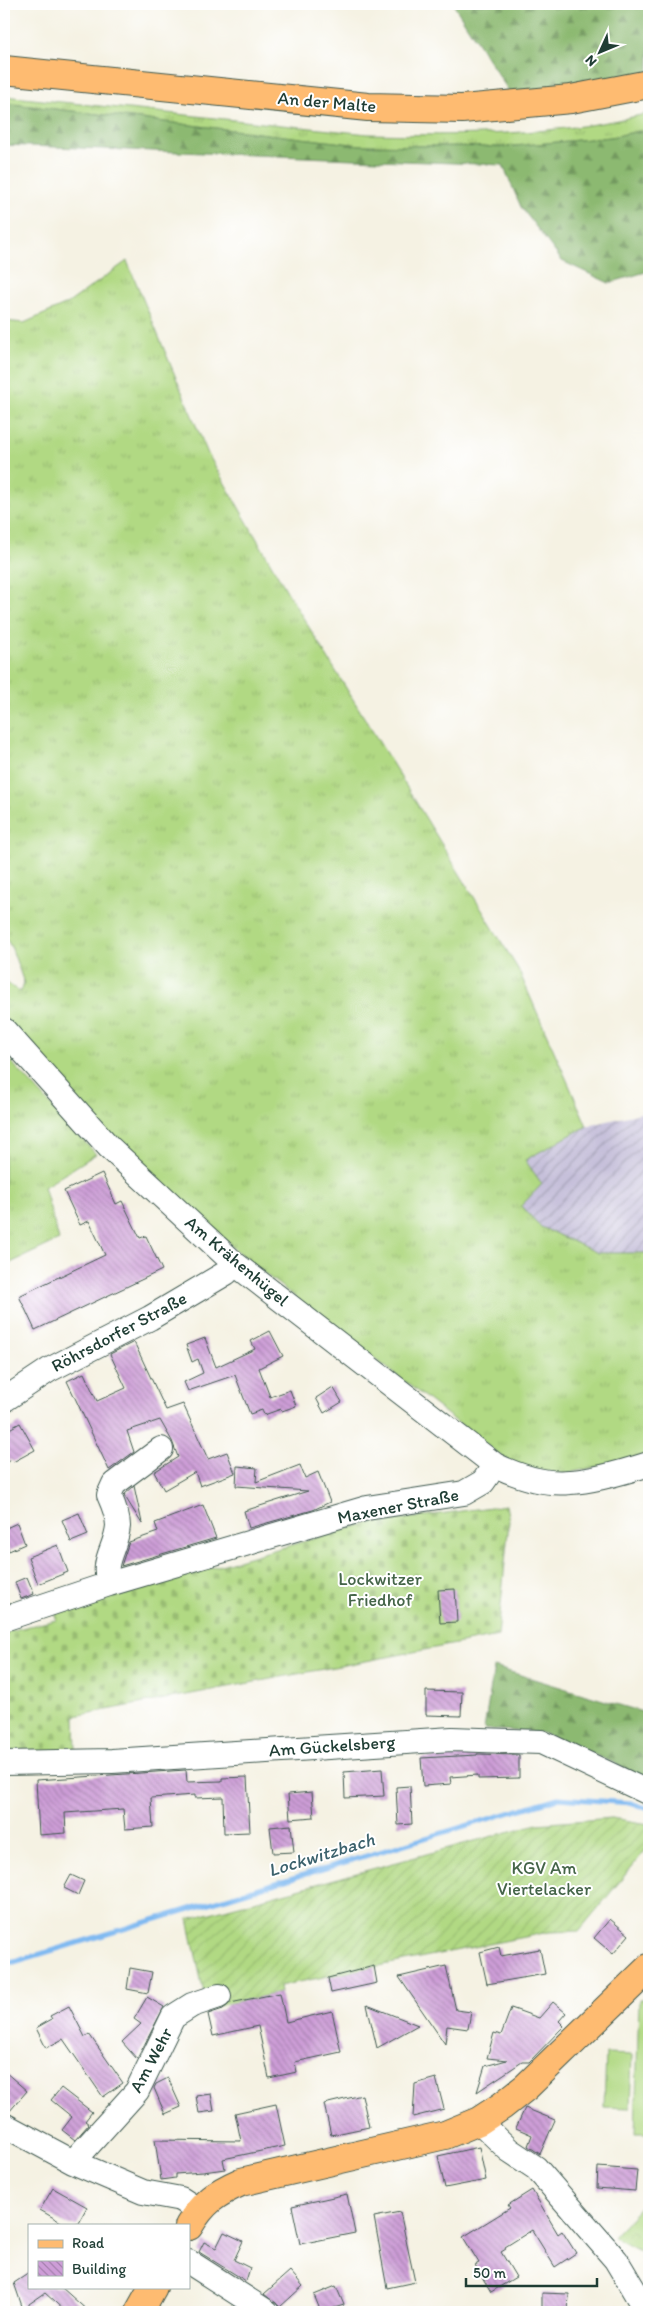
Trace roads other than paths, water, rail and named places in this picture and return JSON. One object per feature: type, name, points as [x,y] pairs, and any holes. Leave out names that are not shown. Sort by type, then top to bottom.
[{"type":"main road","name":"An der Malte","points":[[4,70],[368,107],[406,108],[462,109],[571,99],[649,84]]},
{"type":"main road","name":"An der Malte","points":[[4,86],[370,122],[512,122],[649,101]]},
{"type":"main road","points":[[193,2218],[217,2192],[240,2182],[445,2135],[478,2121],[526,2087],[649,1968]]},
{"type":"main road","points":[[139,2312],[152,2288]]},
{"type":"street","name":"Am Krähenhügel","points":[[4,1030],[108,1147],[235,1264],[495,1465]]},
{"type":"street","name":"Röhrsdorfer Straße","points":[[4,1400],[48,1370],[150,1318],[226,1273],[235,1264]]},
{"type":"street","points":[[109,1584],[105,1573],[118,1524],[109,1495],[114,1484],[161,1449]]},
{"type":"street","points":[[495,1465],[515,1474],[537,1480],[569,1482],[649,1464]]},
{"type":"street","name":"Maxener Straße","points":[[4,1619],[109,1584],[367,1508],[464,1493],[483,1482],[495,1465]]},
{"type":"street","name":"Am Gückelsberg","points":[[4,1763],[112,1761],[452,1739],[541,1742],[649,1793]]},
{"type":"street","name":"Am Wehr","points":[[73,2162],[137,2090],[174,2017],[192,2005],[219,1996]]},
{"type":"street","points":[[478,2121],[509,2150],[536,2168],[616,2260],[638,2297]]},
{"type":"street","points":[[4,2125],[73,2162],[143,2192],[181,2200],[193,2218]]},
{"type":"street","points":[[190,2263],[267,2312]]},
{"type":"waterway","name":"Lockwitzbach","points":[[4,1965],[558,1798],[631,1803],[649,1809]]},
{"type":"park label","name":"Lockwitzer Friedhof","points":[[380,1589]]},
{"type":"park label","name":"KGV Am Viertelacker","points":[[544,1878]]}]
